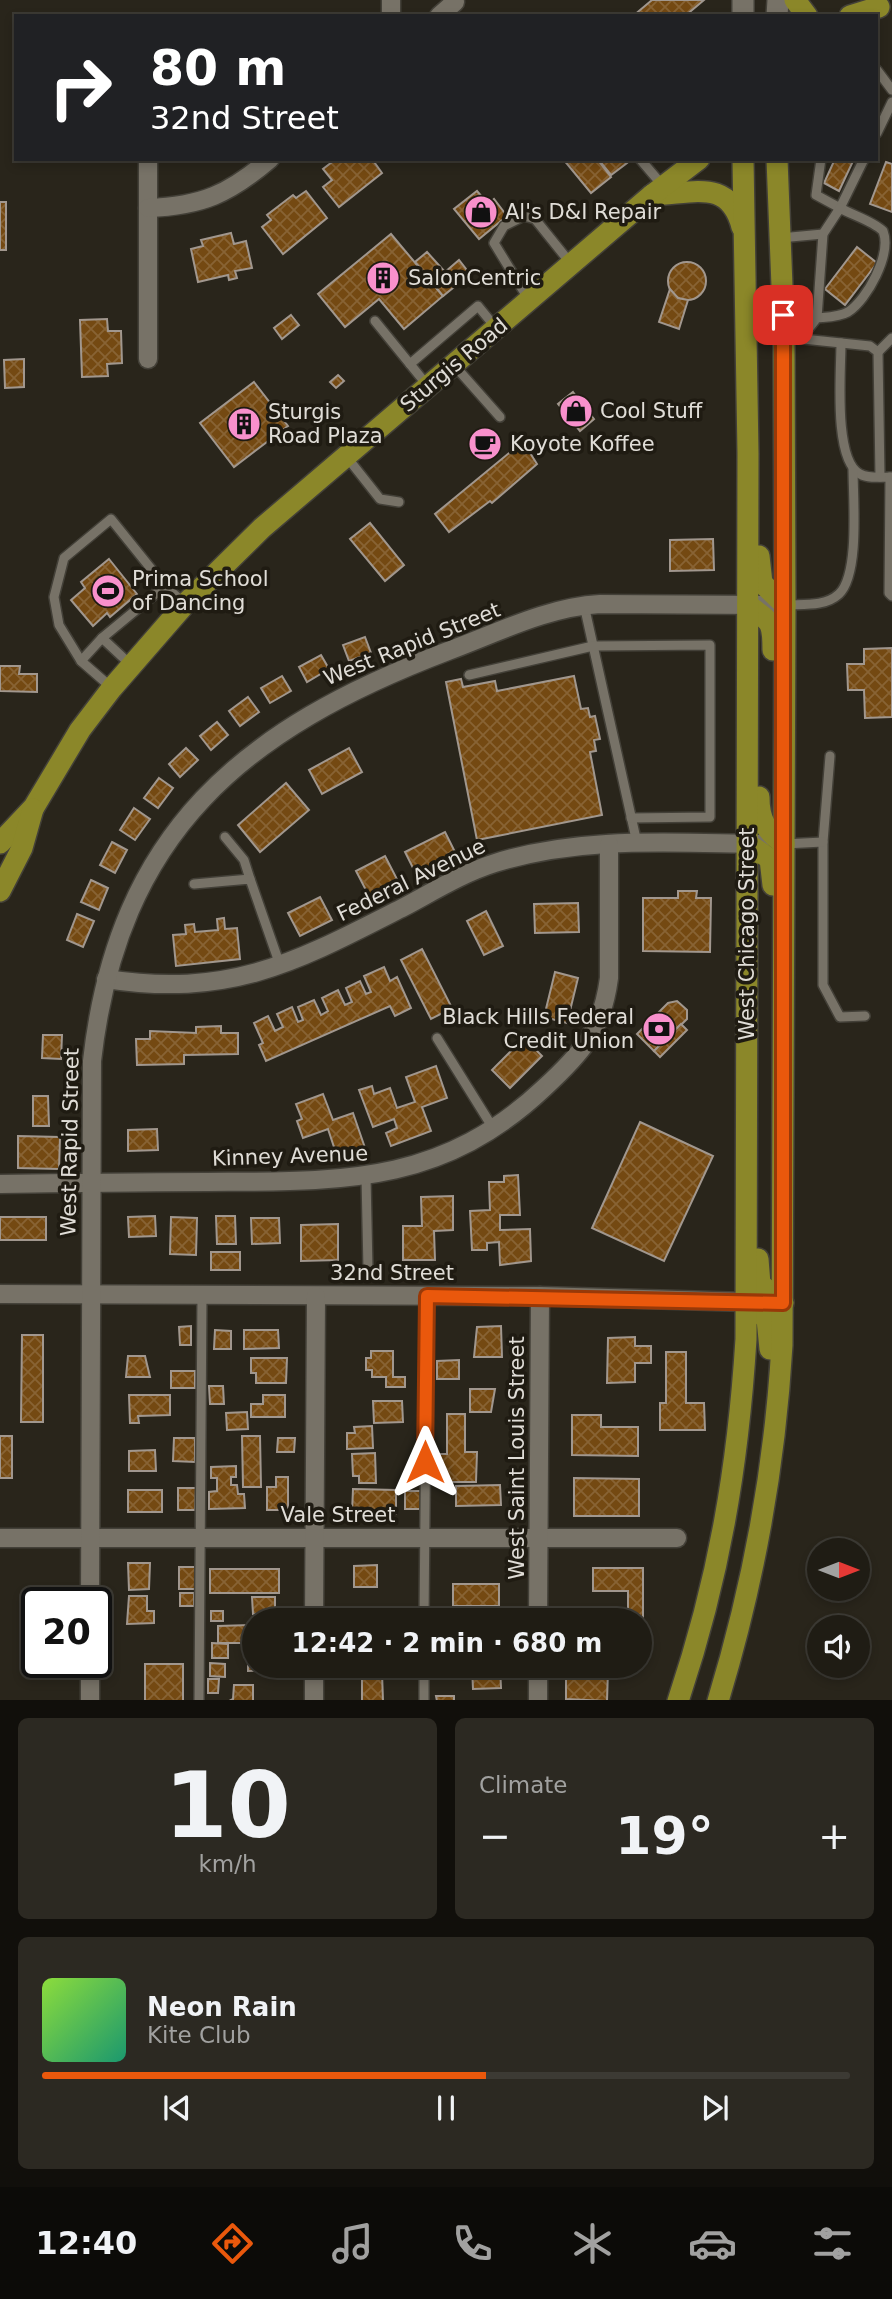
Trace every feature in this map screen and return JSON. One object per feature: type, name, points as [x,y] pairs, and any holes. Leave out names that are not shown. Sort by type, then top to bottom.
[{"type":"main road","points":[[855,14],[878,7]]},
{"type":"main road","name":"West Chicago Street","points":[[678,1700],[714,1580],[740,1424],[746,1302],[748,453],[747,243],[743,161]]},
{"type":"main road","name":"West Chicago Street","points":[[718,1700],[751,1585],[774,1459],[783,1303],[785,605],[793,337],[780,238],[777,161]]},
{"type":"main road","name":"Sturgis Road","points":[[0,842],[34,807],[80,730],[131,665],[185,604],[262,528],[690,162]]},
{"type":"main road","points":[[658,191],[712,191],[722,194],[736,208],[747,243]]},
{"type":"main road","points":[[748,453],[758,509],[762,583],[785,605]]},
{"type":"main road","points":[[748,605],[767,616],[774,630],[774,709],[785,754]]},
{"type":"main road","points":[[748,716],[758,743],[760,819],[770,834],[784,844]]},
{"type":"main road","name":"Sturgis Road","points":[[0,891],[22,848],[34,807]]},
{"type":"main road","points":[[748,844],[770,859],[774,875],[772,934],[784,994]]},
{"type":"main road","points":[[747,1142],[759,1208],[758,1276],[765,1290],[783,1303]]},
{"type":"main road","points":[[746,1302],[767,1319],[770,1332],[768,1399],[774,1459]]},
{"type":"main road","points":[[690,1700],[702,1664],[714,1580]]},
{"type":"street","points":[[441,14],[456,2]]},
{"type":"street","points":[[148,161],[148,359]]},
{"type":"street","points":[[148,208],[174,207],[206,200],[239,186],[268,161]]},
{"type":"street","name":"West Rapid Street","points":[[90,1587],[92,1061],[106,979],[131,909],[166,847],[217,783],[247,755],[300,719],[364,685],[554,611],[584,605],[785,605]]},
{"type":"street","name":"Federal Avenue","points":[[106,979],[193,983],[242,978],[281,967],[491,864],[538,852],[636,843],[784,844]]},
{"type":"street","name":"Kinney Avenue","points":[[0,1184],[307,1182],[366,1177],[445,1155],[493,1128],[536,1096],[583,1051],[601,1019],[606,999],[610,955],[609,844]]},
{"type":"street","name":"32nd Street","points":[[0,1294],[540,1296],[783,1303]]},
{"type":"street","points":[[314,1608],[316,1296]]},
{"type":"street","name":"West Saint Louis Street","points":[[538,1608],[540,1296]]},
{"type":"street","name":"Vale Street","points":[[0,1538],[677,1538]]},
{"type":"street","points":[[90,1678],[90,1700]]},
{"type":"street","points":[[314,1678],[314,1700]]},
{"type":"street","points":[[538,1678],[538,1700]]},
{"type":"lane","points":[[878,71],[892,90]]},
{"type":"lane","points":[[878,131],[892,102]]},
{"type":"lane","points":[[641,161],[658,191]]},
{"type":"lane","points":[[793,337],[817,318],[846,313],[866,298],[888,264],[889,244],[884,231],[816,195],[821,161]]},
{"type":"lane","points":[[817,318],[822,234],[840,208],[863,161]]},
{"type":"lane","points":[[529,301],[494,243],[503,226],[524,216],[535,219],[572,265]]},
{"type":"lane","points":[[780,238],[822,234]]},
{"type":"lane","points":[[410,364],[478,306],[496,329]]},
{"type":"lane","points":[[375,321],[428,387]]},
{"type":"lane","points":[[793,337],[870,346],[878,352],[887,477],[889,593],[892,597]]},
{"type":"lane","points":[[878,352],[892,338]]},
{"type":"lane","points":[[785,605],[824,602],[840,593],[846,584],[852,558],[853,469],[842,436],[841,343]]},
{"type":"lane","points":[[454,365],[500,417]]},
{"type":"lane","points":[[346,456],[380,499],[399,502]]},
{"type":"lane","points":[[853,469],[860,475],[887,477]]},
{"type":"lane","points":[[112,688],[81,662],[60,625],[54,597],[64,558],[111,519],[164,586],[185,604]]},
{"type":"lane","points":[[81,662],[102,639],[164,586]]},
{"type":"lane","points":[[584,605],[636,843]]},
{"type":"lane","points":[[102,639],[131,665]]},
{"type":"lane","points":[[469,675],[593,646],[710,645],[710,817],[631,818]]},
{"type":"lane","points":[[831,756],[823,842],[823,985],[840,1017],[865,1016]]},
{"type":"lane","points":[[225,837],[244,860],[281,967]]},
{"type":"lane","points":[[784,844],[823,842]]},
{"type":"lane","points":[[194,884],[250,879]]},
{"type":"lane","points":[[437,1038],[493,1128]]},
{"type":"lane","points":[[366,1177],[368,1269]]},
{"type":"lane","points":[[199,1700],[202,1295]]},
{"type":"lane","points":[[424,1608],[427,1296]]},
{"type":"lane","points":[[424,1678],[424,1700]]},
{"type":"building","points":[[652,0],[704,0],[687,14],[635,14]]},
{"type":"building","points":[[333,161],[373,161],[382,173],[339,207],[323,187],[332,180],[323,169]]},
{"type":"building","points":[[565,161],[599,161],[611,177],[591,193]]},
{"type":"building","points":[[600,161],[626,161],[627,163],[611,175]]},
{"type":"building","points":[[834,161],[853,161],[839,191],[824,183]]},
{"type":"building","points":[[886,162],[892,164],[892,212],[870,204]]},
{"type":"building","points":[[306,191],[327,218],[283,254],[262,227],[271,220],[267,215],[293,195],[296,198]]},
{"type":"building","name":"Al's D&I Repair","points":[[477,191],[488,204],[494,199],[507,216],[479,239],[454,209]]},
{"type":"building","points":[[0,202],[6,202],[6,250],[0,250]]},
{"type":"building","points":[[231,233],[234,244],[246,241],[252,268],[235,271],[237,278],[229,280],[228,275],[198,282],[191,249],[203,246],[201,240]]},
{"type":"building","name":"SalonCentric","points":[[391,234],[443,296],[404,329],[379,299],[345,327],[318,294]]},
{"type":"building","points":[[857,247],[877,263],[845,305],[825,289]]},
{"type":"building","points":[[427,252],[445,272],[459,260],[470,274],[443,296],[415,262]]},
{"type":"building","points":[[687,262],[700,268],[706,281],[700,294],[687,300],[674,294],[668,281],[674,268]]},
{"type":"building","points":[[670,289],[678,298],[688,300],[679,329],[659,322]]},
{"type":"building","points":[[291,315],[299,325],[282,339],[274,328]]},
{"type":"building","points":[[107,319],[108,331],[121,331],[122,363],[107,364],[108,376],[82,377],[80,320]]},
{"type":"building","points":[[24,359],[24,387],[5,388],[4,360]]},
{"type":"building","points":[[338,375],[344,381],[336,388],[330,382]]},
{"type":"building","name":"Sturgis Road Plaza","points":[[254,382],[288,426],[234,467],[200,423]]},
{"type":"building","name":"Cool Stuff","points":[[573,392],[594,419],[580,431],[558,404]]},
{"type":"building","points":[[520,444],[525,445],[537,464],[492,503],[490,501],[449,532],[435,514]]},
{"type":"building","points":[[370,523],[404,565],[385,581],[350,539]]},
{"type":"building","points":[[713,539],[714,570],[670,571],[670,540]]},
{"type":"building","name":"Prima School of Dancing","points":[[109,559],[137,594],[110,617],[107,613],[93,626],[71,600],[85,588],[81,582]]},
{"type":"building","points":[[365,637],[371,653],[349,661],[343,645]]},
{"type":"building","points":[[892,648],[892,717],[865,718],[864,690],[848,690],[847,664],[864,664],[864,649]]},
{"type":"building","points":[[321,655],[329,669],[307,682],[299,667]]},
{"type":"building","points":[[0,666],[20,666],[19,674],[37,674],[37,692],[0,691]]},
{"type":"building","points":[[282,676],[291,691],[270,703],[261,688]]},
{"type":"building","points":[[574,676],[581,709],[588,708],[590,717],[595,716],[600,739],[594,740],[596,751],[590,752],[602,815],[477,840],[446,682],[461,679],[463,687],[495,681],[497,691]]},
{"type":"building","points":[[248,697],[259,712],[240,726],[229,711]]},
{"type":"building","points":[[217,722],[228,735],[211,750],[200,736]]},
{"type":"building","points":[[186,748],[198,760],[180,777],[169,764]]},
{"type":"building","points":[[349,748],[362,772],[322,794],[309,770]]},
{"type":"building","points":[[159,778],[173,788],[158,808],[144,798]]},
{"type":"building","points":[[286,783],[309,810],[260,852],[238,825]]},
{"type":"building","points":[[134,808],[150,819],[135,840],[120,830]]},
{"type":"building","points":[[445,832],[456,854],[416,874],[405,852]]},
{"type":"building","points":[[112,842],[127,850],[115,873],[100,865]]},
{"type":"building","points":[[385,856],[399,883],[370,898],[356,871]]},
{"type":"building","points":[[91,880],[108,888],[99,910],[81,902]]},
{"type":"building","points":[[678,891],[697,891],[696,898],[711,898],[710,952],[643,951],[643,898],[678,898]]},
{"type":"building","points":[[320,897],[332,920],[300,936],[288,913]]},
{"type":"building","points":[[578,903],[579,932],[535,933],[534,904]]},
{"type":"building","points":[[486,911],[503,946],[484,955],[467,921]]},
{"type":"building","points":[[77,914],[94,921],[83,947],[67,940]]},
{"type":"building","points":[[224,918],[225,929],[237,928],[240,959],[176,966],[173,935],[186,934],[185,925],[194,924],[195,932],[218,930],[217,919]]},
{"type":"building","points":[[422,949],[452,1008],[431,1019],[401,960]]},
{"type":"building","points":[[384,967],[390,981],[397,977],[411,1008],[395,1016],[390,1006],[266,1061],[259,1045],[263,1043],[254,1023],[268,1016],[275,1031],[283,1027],[277,1014],[292,1007],[298,1022],[303,1020],[298,1007],[314,1000],[321,1015],[328,1011],[322,998],[338,990],[345,1005],[352,1002],[346,988],[360,981],[366,994],[371,992],[364,976]]},
{"type":"building","points":[[555,972],[578,978],[567,1023],[544,1017]]},
{"type":"building","name":"Black Hills Federal Credit Union","points":[[677,1001],[687,1010],[687,1019],[654,1051],[637,1034],[668,1003]]},
{"type":"building","points":[[681,1024],[687,1030],[660,1057],[654,1051]]},
{"type":"building","points":[[221,1026],[221,1033],[238,1033],[238,1054],[184,1055],[184,1064],[137,1065],[136,1039],[150,1039],[150,1031],[196,1033],[196,1027]]},
{"type":"building","points":[[43,1035],[62,1035],[61,1059],[42,1058]]},
{"type":"building","points":[[524,1038],[542,1056],[510,1088],[492,1070]]},
{"type":"building","points":[[436,1066],[447,1098],[422,1107],[431,1131],[391,1146],[386,1133],[397,1128],[394,1119],[373,1127],[359,1090],[372,1086],[374,1094],[390,1088],[397,1108],[415,1102],[406,1077]]},
{"type":"building","points":[[323,1094],[333,1120],[353,1113],[365,1148],[336,1153],[328,1129],[303,1138],[297,1121],[302,1119],[296,1104]]},
{"type":"building","points":[[33,1096],[48,1096],[49,1126],[33,1126]]},
{"type":"building","points":[[640,1122],[713,1156],[664,1261],[592,1228]]},
{"type":"building","points":[[157,1129],[158,1150],[128,1151],[128,1130]]},
{"type":"building","points":[[18,1136],[60,1137],[59,1169],[18,1168]]},
{"type":"building","points":[[518,1175],[520,1215],[500,1215],[500,1230],[530,1229],[531,1261],[500,1265],[499,1242],[487,1243],[487,1250],[472,1250],[470,1211],[490,1210],[489,1182],[504,1182],[504,1176]]},
{"type":"building","points":[[453,1196],[453,1230],[434,1231],[435,1260],[403,1260],[403,1226],[422,1226],[421,1197]]},
{"type":"building","points":[[155,1216],[156,1236],[129,1237],[128,1217]]},
{"type":"building","points":[[216,1216],[235,1216],[236,1244],[217,1244]]},
{"type":"building","points":[[0,1217],[46,1217],[46,1240],[0,1240]]},
{"type":"building","points":[[171,1217],[197,1218],[196,1255],[170,1254]]},
{"type":"building","points":[[251,1218],[279,1218],[280,1243],[252,1244]]},
{"type":"building","points":[[338,1224],[338,1260],[301,1261],[301,1225]]},
{"type":"building","points":[[211,1252],[240,1252],[240,1270],[211,1270]]},
{"type":"building","points":[[191,1326],[191,1345],[180,1345],[179,1327]]},
{"type":"building","points":[[501,1326],[502,1357],[474,1357],[477,1327]]},
{"type":"building","points":[[215,1330],[231,1331],[231,1349],[214,1349]]},
{"type":"building","points":[[244,1330],[278,1330],[279,1348],[244,1349]]},
{"type":"building","points":[[22,1335],[43,1335],[43,1422],[21,1422]]},
{"type":"building","points":[[635,1337],[635,1346],[651,1346],[651,1363],[635,1363],[635,1382],[607,1383],[608,1338]]},
{"type":"building","points":[[371,1351],[393,1351],[393,1377],[405,1377],[405,1387],[386,1387],[386,1377],[372,1377],[372,1370],[366,1370],[366,1358],[371,1358]]},
{"type":"building","points":[[666,1352],[686,1352],[686,1403],[704,1403],[705,1430],[660,1430],[660,1403],[666,1403]]},
{"type":"building","points":[[128,1356],[145,1356],[150,1377],[126,1377]]},
{"type":"building","points":[[251,1358],[287,1358],[286,1383],[256,1383],[256,1373],[251,1373]]},
{"type":"building","points":[[459,1360],[459,1379],[437,1379],[437,1361]]},
{"type":"building","points":[[171,1371],[195,1371],[195,1388],[171,1388]]},
{"type":"building","points":[[209,1386],[223,1386],[224,1404],[210,1404]]},
{"type":"building","points":[[470,1389],[495,1389],[491,1412],[470,1412]]},
{"type":"building","points":[[129,1395],[170,1395],[170,1415],[138,1416],[139,1423],[130,1423]]},
{"type":"building","points":[[263,1395],[285,1395],[285,1417],[251,1417],[251,1404],[263,1404]]},
{"type":"building","points":[[373,1401],[402,1401],[403,1422],[374,1423]]},
{"type":"building","points":[[247,1412],[248,1429],[227,1430],[226,1413]]},
{"type":"building","points":[[447,1414],[465,1414],[465,1452],[477,1452],[476,1482],[435,1482],[435,1454],[447,1454]]},
{"type":"building","points":[[572,1415],[601,1415],[601,1427],[638,1427],[638,1456],[572,1455]]},
{"type":"building","points":[[372,1426],[373,1448],[347,1449],[347,1433],[355,1433],[354,1427]]},
{"type":"building","points":[[0,1436],[12,1436],[12,1478],[0,1478]]},
{"type":"building","points":[[242,1436],[260,1436],[261,1487],[243,1487]]},
{"type":"building","points":[[174,1438],[195,1438],[195,1462],[173,1461]]},
{"type":"building","points":[[278,1438],[295,1438],[294,1452],[277,1452]]},
{"type":"building","points":[[155,1450],[156,1471],[129,1471],[129,1451]]},
{"type":"building","points":[[375,1453],[376,1483],[359,1483],[359,1476],[353,1476],[352,1454]]},
{"type":"building","points":[[236,1466],[236,1477],[231,1477],[231,1485],[237,1485],[238,1494],[244,1494],[245,1508],[209,1509],[209,1492],[217,1491],[217,1478],[211,1478],[211,1467]]},
{"type":"building","points":[[276,1477],[288,1477],[288,1510],[267,1510],[267,1487],[276,1487]]},
{"type":"building","points":[[574,1478],[639,1479],[639,1516],[574,1516]]},
{"type":"building","points":[[500,1485],[501,1505],[456,1506],[456,1486]]},
{"type":"building","points":[[178,1488],[196,1488],[195,1510],[178,1510]]},
{"type":"building","points":[[353,1489],[396,1490],[396,1514],[352,1513]]},
{"type":"building","points":[[128,1490],[162,1490],[162,1512],[128,1512]]},
{"type":"building","points":[[405,1491],[422,1491],[422,1509],[405,1509]]},
{"type":"building","points":[[128,1563],[150,1563],[149,1589],[129,1590]]},
{"type":"building","points":[[377,1565],[377,1587],[354,1587],[354,1566]]},
{"type":"building","points":[[179,1567],[195,1567],[195,1589],[179,1589]]},
{"type":"building","points":[[593,1568],[643,1568],[643,1608],[628,1608],[628,1591],[593,1591]]},
{"type":"building","points":[[210,1569],[279,1569],[279,1593],[210,1593]]},
{"type":"building","points":[[453,1584],[499,1584],[499,1606],[453,1606]]},
{"type":"building","points":[[180,1593],[194,1593],[194,1606],[180,1606]]},
{"type":"building","points":[[129,1596],[147,1596],[147,1611],[154,1611],[154,1623],[127,1624]]},
{"type":"building","points":[[252,1597],[275,1597],[275,1608],[253,1608]]},
{"type":"building","points":[[211,1611],[223,1611],[223,1621],[211,1621]]},
{"type":"building","points":[[242,1625],[242,1643],[218,1643],[218,1626]]},
{"type":"building","points":[[212,1643],[228,1644],[228,1658],[212,1658]]},
{"type":"building","points":[[210,1663],[225,1664],[225,1677],[210,1676]]},
{"type":"building","points":[[145,1664],[183,1664],[183,1700],[145,1700]]},
{"type":"building","points":[[362,1678],[382,1678],[383,1700],[362,1700]]},
{"type":"building","points":[[473,1678],[501,1678],[501,1688],[473,1689]]},
{"type":"building","points":[[566,1678],[608,1678],[607,1700],[566,1699]]},
{"type":"building","points":[[208,1679],[219,1679],[218,1693],[208,1693]]},
{"type":"building","points":[[234,1685],[253,1685],[253,1700],[231,1700]]},
{"type":"building","points":[[436,1696],[454,1696],[454,1700],[437,1700]]},
{"type":"place","name":"Al's D&I Repair","points":[[481,212]]},
{"type":"place","name":"SalonCentric","points":[[383,278]]},
{"type":"place","name":"Cool Stuff","points":[[576,411]]},
{"type":"place","name":"Sturgis Road Plaza","points":[[244,424]]},
{"type":"place","name":"Koyote Koffee","points":[[485,444]]},
{"type":"place","name":"Prima School of Dancing","points":[[108,591]]},
{"type":"place","name":"Black Hills Federal Credit Union","points":[[659,1029]]},
{"type":"route","points":[[425,1462],[427,1296],[540,1296],[783,1303],[783,315]]}]
